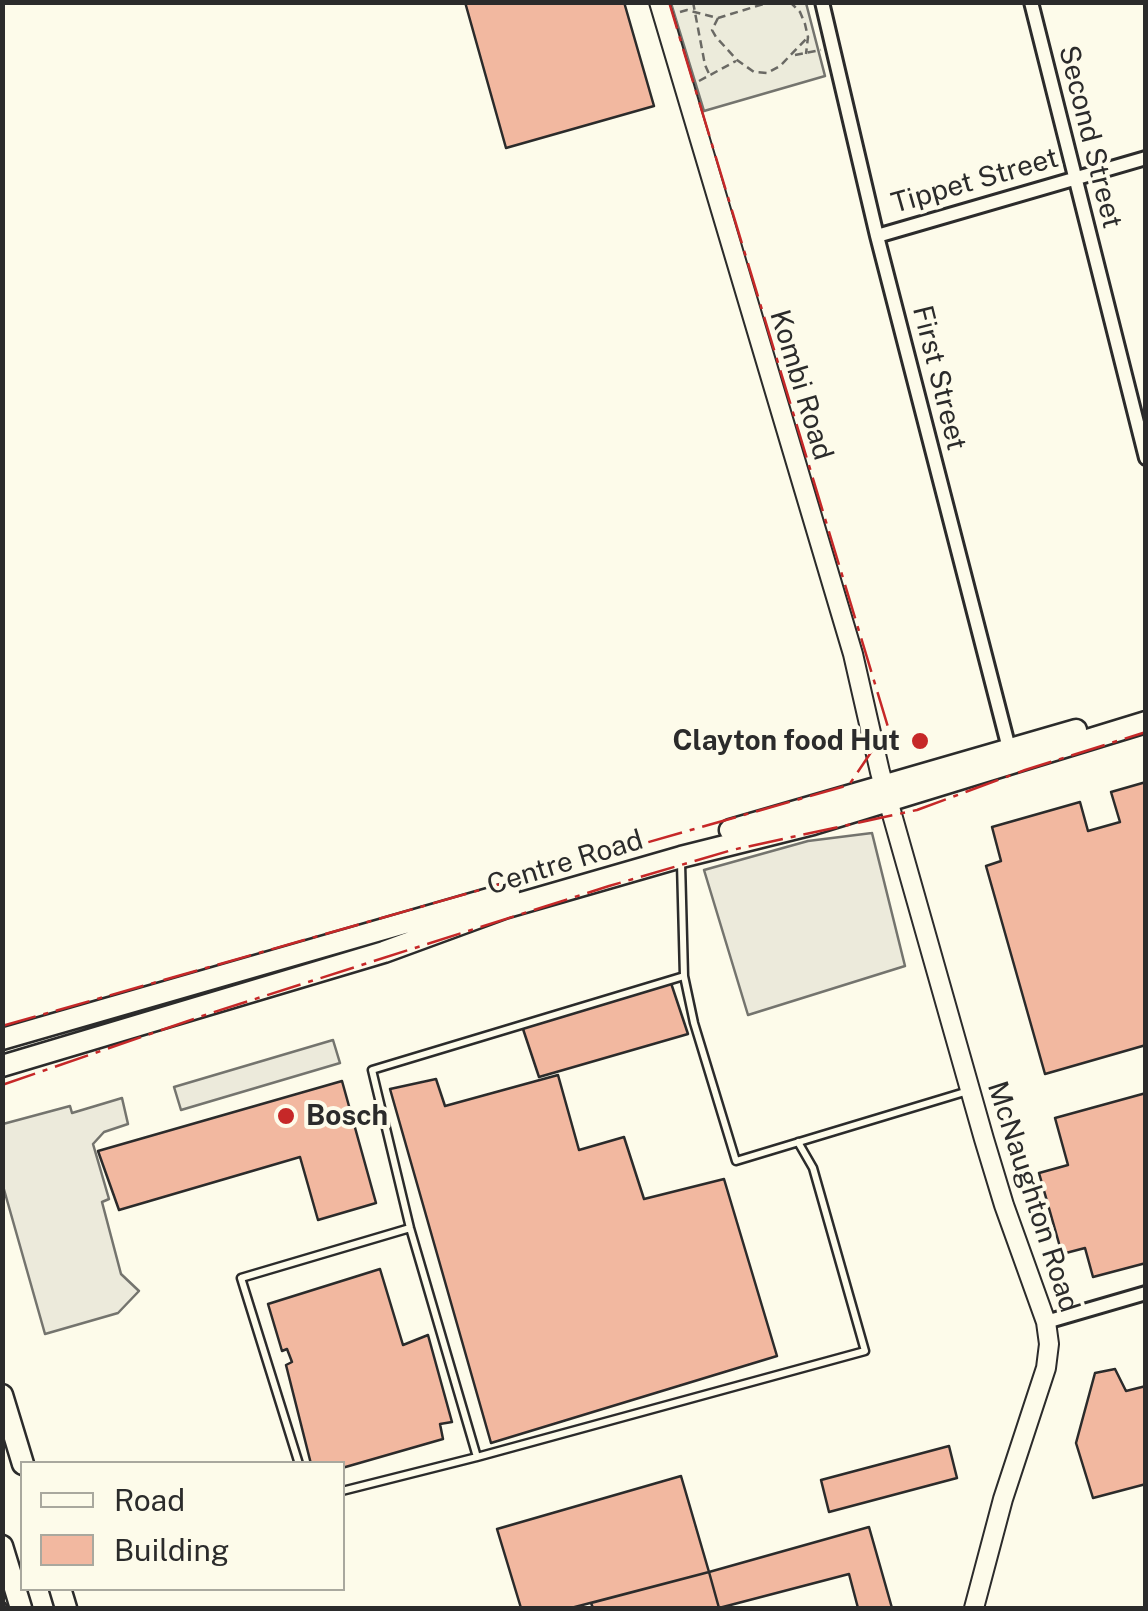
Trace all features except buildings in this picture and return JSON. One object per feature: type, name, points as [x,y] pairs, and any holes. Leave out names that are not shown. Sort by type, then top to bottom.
[{"type":"main road","name":"Kombi Road","points":[[662,10],[852,654],[886,794]]},
{"type":"main road","name":"Centre Road","points":[[3,1067],[384,952],[504,908],[1011,756],[1146,710]]},
{"type":"main road","name":"Centre Road","points":[[1011,756],[1146,722]]},
{"type":"main road","name":"Centre Road","points":[[2,1039],[886,794]]},
{"type":"main road","name":"McNaughton Road","points":[[886,794],[1004,1205],[1046,1322],[1049,1344],[1046,1368],[1003,1498],[974,1608]]},
{"type":"main road","points":[[2,1395],[22,1461]]},
{"type":"main road","points":[[2,1546],[21,1608]]},
{"type":"street","name":"First Street","points":[[822,2],[877,236],[1011,756]]},
{"type":"street","name":"Second Street","points":[[1032,2],[1146,458]]},
{"type":"street","name":"Tippet Street","points":[[877,236],[1146,158]]},
{"type":"street","points":[[1046,1322],[1146,1293]]},
{"type":"lane","points":[[681,857],[684,976],[694,1023],[736,1161],[970,1090]]},
{"type":"lane","points":[[477,1458],[410,1228],[372,1070],[684,976]]},
{"type":"lane","points":[[345,1490],[865,1351],[813,1168],[798,1142]]},
{"type":"lane","points":[[299,1461],[242,1278],[410,1228]]},
{"type":"path","points":[[694,2],[710,76]]},
{"type":"path","points":[[662,10],[687,10],[718,18],[770,2]]},
{"type":"path","points":[[790,2],[800,12],[808,36],[806,54]]},
{"type":"path","points":[[718,18],[712,30],[737,60],[754,72],[768,73],[808,36]]},
{"type":"path","points":[[792,54],[832,46]]},
{"type":"path","points":[[684,88],[737,60]]},
{"type":"shaded area","points":[[671,3],[806,3],[825,76],[704,111]]},
{"type":"shaded area","points":[[872,833],[905,966],[748,1015],[704,870],[808,841]]},
{"type":"shaded area","points":[[333,1040],[340,1063],[181,1110],[174,1087]]},
{"type":"shaded area","points":[[122,1098],[128,1124],[104,1132],[93,1144],[109,1199],[102,1202],[121,1274],[139,1291],[118,1313],[45,1334],[3,1186],[3,1124],[70,1106],[72,1113]]},
{"type":"power","points":[[2,1026],[849,785],[888,727],[669,2]]},
{"type":"power","points":[[2,1085],[208,1014],[609,886],[732,850],[917,810],[1025,770],[1146,732]]},
{"type":"place","name":"Clayton food Hut","points":[[920,741]]},
{"type":"place","name":"Bosch","points":[[286,1116]]}]
